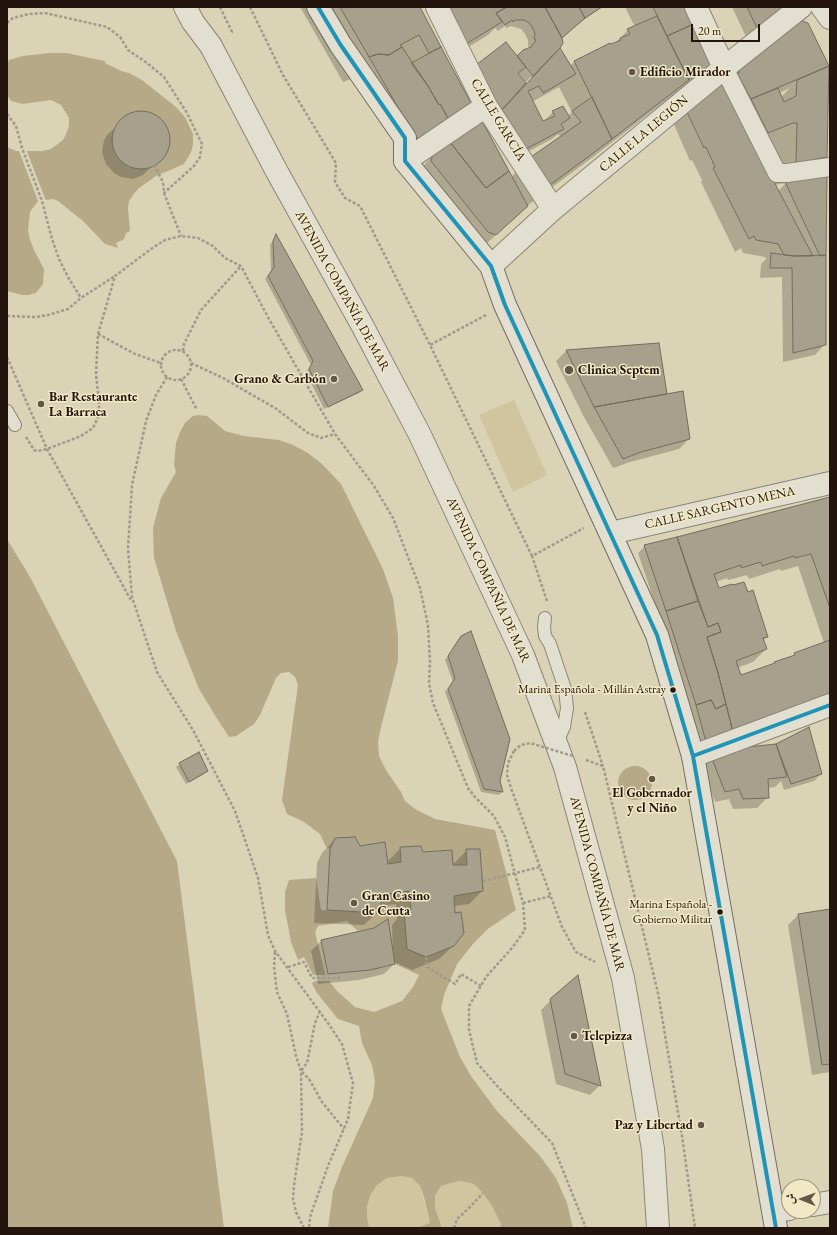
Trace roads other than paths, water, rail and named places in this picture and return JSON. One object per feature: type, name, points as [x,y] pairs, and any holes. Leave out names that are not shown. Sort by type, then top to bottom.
[{"type":"street","name":"AVENIDA COMPAÑÍA DE MAR","points":[[185,7],[193,22],[212,46]]},
{"type":"street","name":"AVENIDA COMPAÑÍA DE MAR","points":[[200,7],[212,46],[276,170],[362,325],[419,432],[523,654],[565,750],[565,767],[623,978],[653,1149],[658,1228]]},
{"type":"street","points":[[318,7],[340,44],[405,138],[405,160],[491,266],[505,305],[657,635],[694,756],[780,1216]]},
{"type":"street","name":"CALLE GARCÍA","points":[[437,7],[486,106],[552,209]]},
{"type":"street","points":[[696,7],[724,68],[777,173],[830,167]]},
{"type":"street","name":"CALLE LA LEGIÓN","points":[[491,266],[552,209],[801,7]]},
{"type":"street","points":[[405,160],[486,106]]},
{"type":"street","name":"CALLE SARGENTO MENA","points":[[607,525],[830,483]]},
{"type":"street","points":[[694,756],[830,705]]},
{"type":"lane","points":[[548,613],[544,627],[564,689],[567,708],[564,727],[565,750]]},
{"type":"place","name":"Edificio Mirador","points":[[632,72]]},
{"type":"place","name":"Clinica Septem","points":[[569,370]]},
{"type":"place","name":"Grano & Carbón","points":[[334,379]]},
{"type":"place","name":"Bar Restaurante La Barraca","points":[[41,404]]},
{"type":"place","name":"Marina Española - Millán Astray","points":[[673,690]]},
{"type":"place","name":"El Gobernador y el Niño","points":[[652,779]]},
{"type":"place","name":"Gran Casino de Ceuta","points":[[354,903]]},
{"type":"place","name":"Marina Española - Gobierno Militar","points":[[720,912]]},
{"type":"place","name":"Telepizza","points":[[574,1036]]},
{"type":"place","name":"Paz y Libertad","points":[[701,1125]]}]
